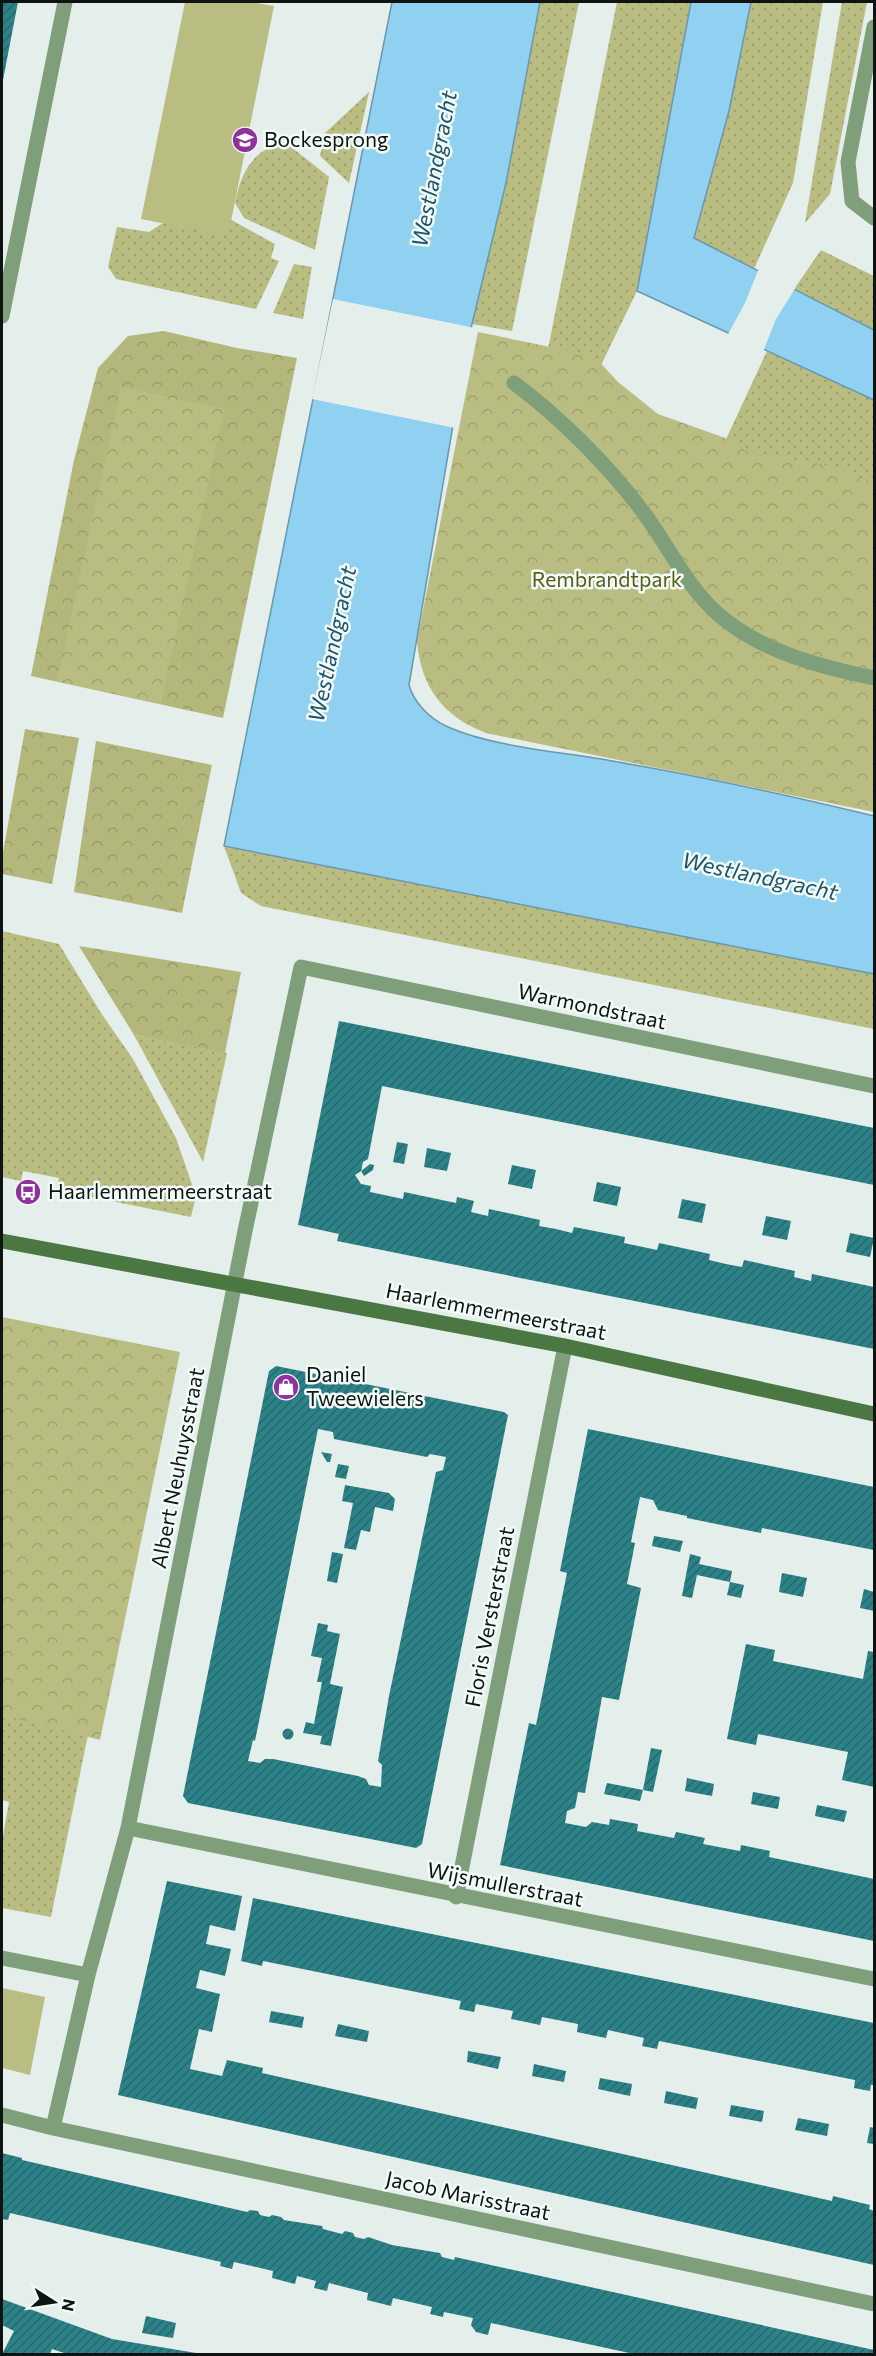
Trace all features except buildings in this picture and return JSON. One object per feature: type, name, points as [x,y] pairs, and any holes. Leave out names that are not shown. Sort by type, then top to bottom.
[{"type":"main road","name":"Haarlemmermeerstraat","points":[[2,1241],[565,1346],[874,1414]]},
{"type":"street","points":[[2,316],[5,277],[66,2]]},
{"type":"street","points":[[874,27],[848,162],[852,201],[874,218]]},
{"type":"street","points":[[514,383],[541,403],[631,495],[693,586],[719,615],[744,632],[808,663],[874,678]]},
{"type":"street","name":"Warmondstraat","points":[[301,967],[874,1086]]},
{"type":"street","name":"Albert Neuhuysstraat","points":[[53,2128],[88,1975],[128,1828],[235,1283],[301,967]]},
{"type":"street","name":"Floris Versterstraat","points":[[456,1897],[565,1346]]},
{"type":"street","name":"Wijsmullerstraat","points":[[128,1828],[456,1897],[874,1979]]},
{"type":"street","points":[[2,1958],[88,1975]]},
{"type":"street","name":"Jacob Marisstraat","points":[[2,2115],[53,2128],[874,2304]]},
{"type":"green space","points":[[185,2],[251,2],[274,6],[228,236],[141,219]]},
{"type":"green space","points":[[540,2],[579,2],[512,331],[472,324],[506,183]]},
{"type":"green space","points":[[617,2],[691,2],[637,291],[588,392],[543,374]]},
{"type":"green space","points":[[751,2],[823,2],[793,183],[754,269],[694,239],[729,111]]},
{"type":"green space","points":[[842,2],[867,2],[830,194],[805,223]]},
{"type":"green space","points":[[369,92],[349,183],[320,156],[325,133]]},
{"type":"green space","points":[[285,142],[329,177],[315,250],[244,218],[235,203],[241,182],[250,164],[264,151]]},
{"type":"green space","points":[[206,206],[275,244],[271,258],[279,261],[256,309],[116,279],[108,267],[117,227],[149,232],[169,219]]},
{"type":"green space","points":[[821,250],[874,276],[874,330],[794,289]]},
{"type":"green space","points":[[294,264],[312,267],[303,319],[273,313]]},
{"type":"green space","points":[[164,331],[237,348],[297,358],[223,718],[31,676],[74,460],[98,368],[128,336]]},
{"type":"green space","name":"Rembrandtpark","points":[[478,332],[594,356],[618,382],[658,414],[728,439],[745,451],[831,466],[874,482],[874,812],[486,733],[458,718],[436,698],[423,672],[417,640]]},
{"type":"green space","points":[[767,351],[874,400],[874,566],[688,521]]},
{"type":"green space","points":[[121,387],[224,409],[161,704],[57,681]]},
{"type":"green space","points":[[25,729],[79,738],[52,884],[2,874],[2,858]]},
{"type":"green space","points":[[96,741],[212,765],[182,913],[74,892]]},
{"type":"green space","points":[[224,846],[874,974],[874,1029],[261,906],[241,893]]},
{"type":"green space","points":[[2,931],[59,944],[101,1013],[133,1059],[176,1138],[196,1196],[191,1217],[56,1190],[59,1178],[23,1171],[21,1181],[2,1177]]},
{"type":"green space","points":[[79,946],[241,972],[225,1053],[134,1035]]},
{"type":"green space","points":[[134,1035],[227,1053],[203,1162]]},
{"type":"green space","points":[[2,1317],[180,1352],[100,1740],[2,1715]]},
{"type":"green space","points":[[94,1705],[51,1917],[2,1908],[2,1841],[9,1802],[2,1800],[2,1715]]},
{"type":"green space","points":[[2,1988],[45,1997],[30,2075],[2,2068]]},
{"type":"water","name":"Westlandgracht","points":[[392,2],[540,2],[506,183],[472,324],[409,685],[411,692],[424,710],[435,720],[466,734],[528,748],[678,773],[874,816],[874,974],[224,846]]},
{"type":"water","points":[[691,2],[751,2],[729,111],[694,238],[874,330],[874,400],[637,291]]},
{"type":"pier","points":[[759,268],[796,287],[776,319],[763,352],[727,336],[745,303]]},
{"type":"pier","points":[[333,299],[475,328],[455,428],[312,399]]},
{"type":"place","name":"Bockesprong","points":[[245,140]]},
{"type":"place","name":"Haarlemmermeerstraat","points":[[28,1192]]},
{"type":"place","name":"Daniel Tweewielers","points":[[286,1387]]}]
